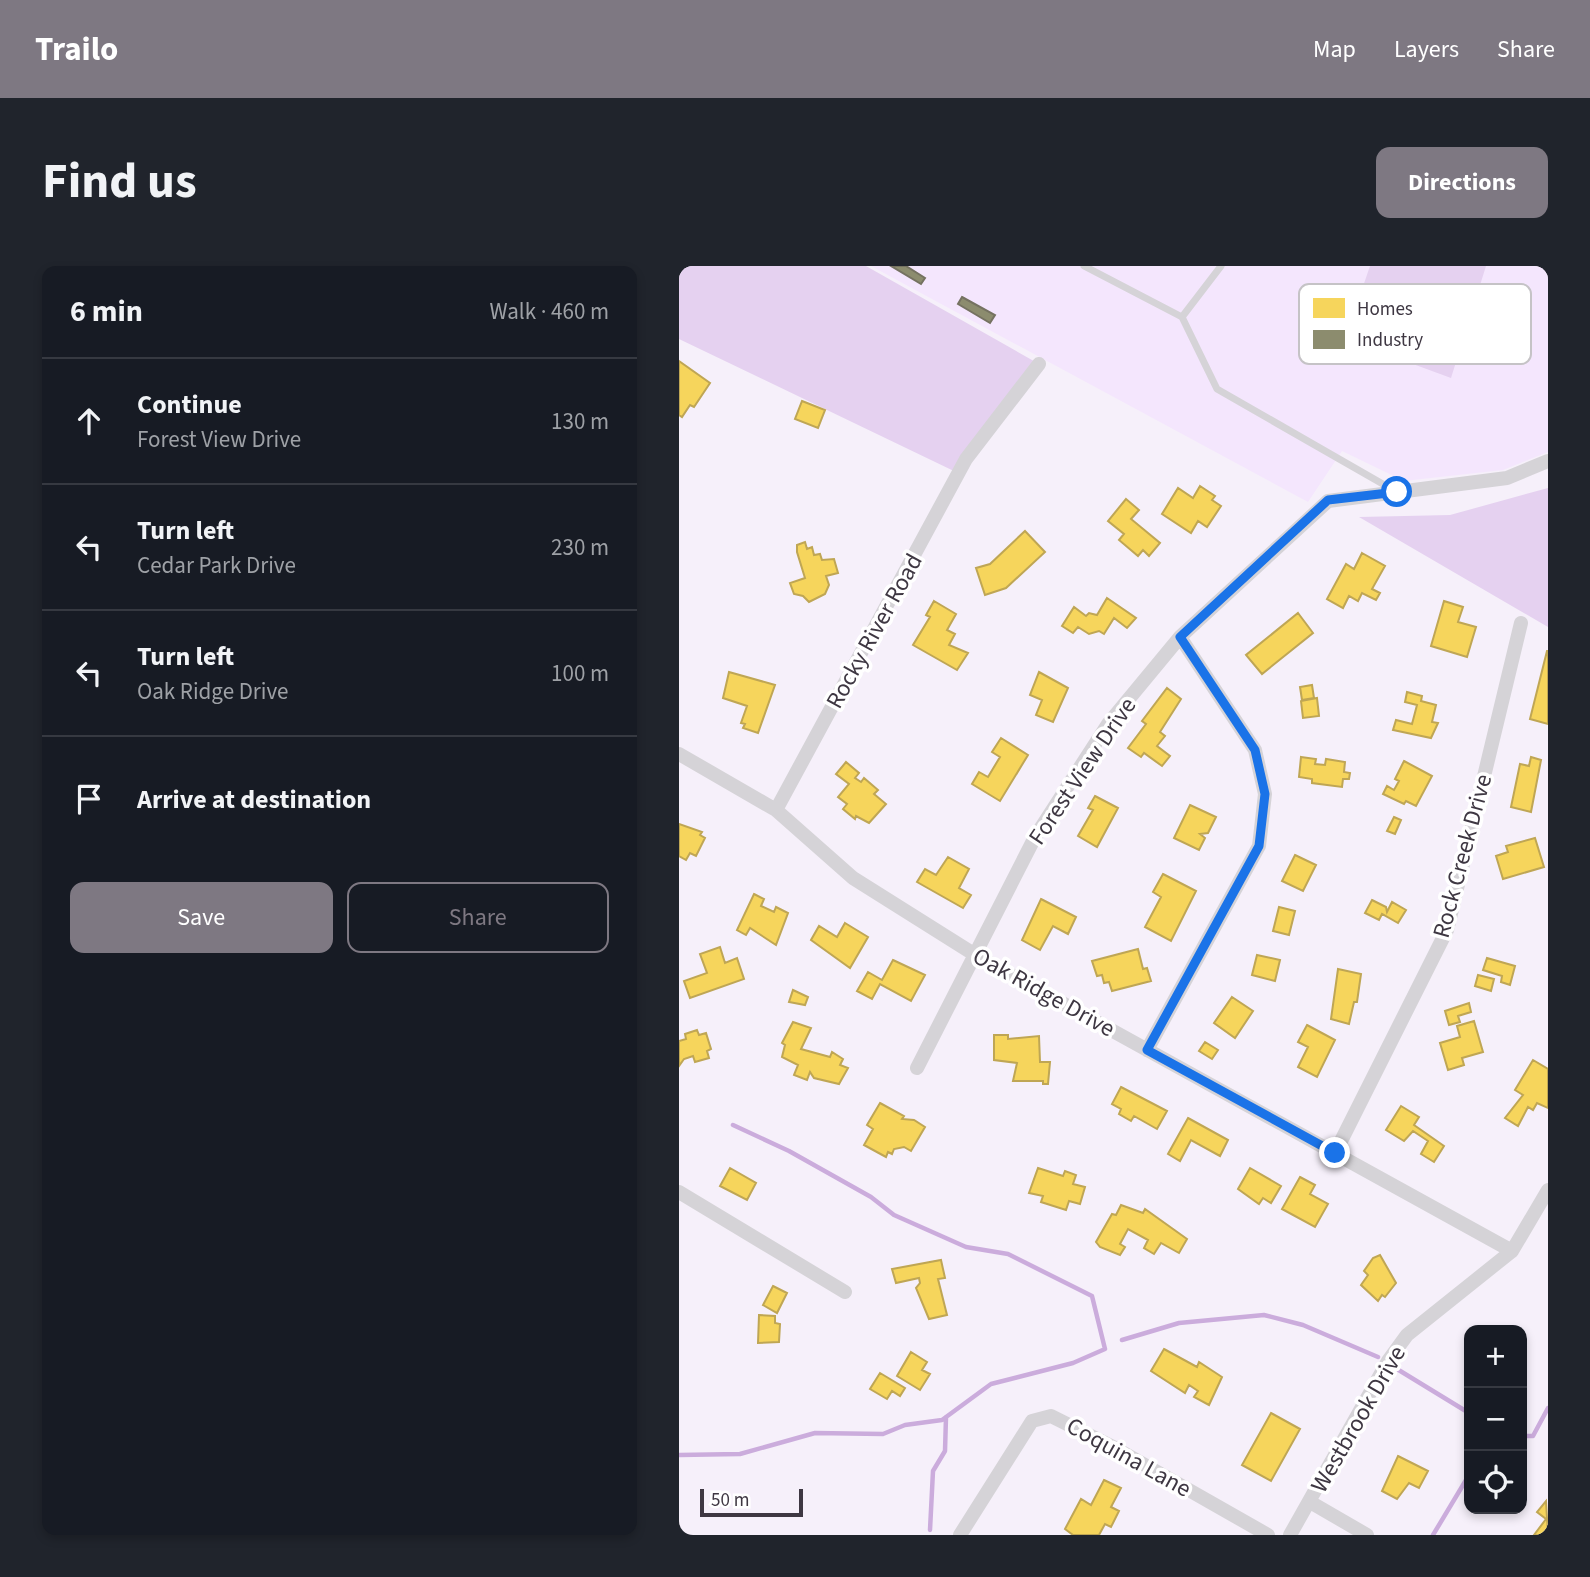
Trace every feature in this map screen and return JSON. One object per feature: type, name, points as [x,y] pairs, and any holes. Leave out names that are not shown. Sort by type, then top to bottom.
[{"type":"street","name":"Rocky River Road","points":[[776,810],[966,459],[1039,364]]},
{"type":"street","name":"Forest View Drive","points":[[917,1068],[977,956],[1035,837],[1108,724],[1180,637],[1328,500],[1507,478],[1548,461]]},
{"type":"street","name":"Rock Creek Drive","points":[[1335,1153],[1447,930],[1521,623]]},
{"type":"street","points":[[1147,1050],[1259,846],[1265,794],[1255,750],[1180,637]]},
{"type":"street","points":[[679,754],[776,810]]},
{"type":"street","name":"Oak Ridge Drive","points":[[776,810],[853,878],[977,956],[1512,1251]]},
{"type":"street","name":"Westbrook Drive","points":[[1290,1535],[1388,1361],[1407,1335],[1512,1251],[1548,1190]]},
{"type":"street","points":[[679,1192],[845,1292]]},
{"type":"street","name":"Coquina Lane","points":[[960,1535],[1032,1421],[1051,1416],[1061,1418],[1268,1535]]},
{"type":"street","points":[[1310,1502],[1367,1535]]},
{"type":"lane","points":[[1084,266],[1182,317],[1217,389],[1397,492]]},
{"type":"lane","points":[[1182,317],[1221,266]]},
{"type":"shaded area","points":[[679,266],[866,266],[1039,364],[958,473],[679,339]]},
{"type":"shaded area","points":[[871,266],[1548,266],[1548,452],[1503,470],[1404,481],[1342,451],[1308,502]]},
{"type":"shaded area","points":[[1370,266],[1486,266],[1480,284],[1364,284]]},
{"type":"shaded area","points":[[1413,364],[1455,364],[1451,378]]},
{"type":"shaded area","points":[[1548,488],[1548,627],[1359,517],[1450,515]]},
{"type":"building: Homes","points":[[679,361],[710,383],[694,407],[690,405],[682,417],[679,415]]},
{"type":"building: Homes","points":[[802,401],[825,410],[818,428],[795,419]]},
{"type":"building: Homes","points":[[1200,486],[1215,496],[1212,500],[1221,506],[1207,527],[1198,521],[1191,533],[1162,514],[1178,488],[1193,498]]},
{"type":"building: Homes","points":[[1126,499],[1139,510],[1131,519],[1160,543],[1149,556],[1143,550],[1138,556],[1119,540],[1124,534],[1108,521]]},
{"type":"building: Homes","points":[[1025,531],[1045,552],[1006,588],[985,595],[976,568],[990,564]]},
{"type":"building: Homes","points":[[805,542],[807,549],[812,547],[814,555],[820,554],[822,560],[834,559],[838,573],[826,576],[829,585],[825,594],[809,602],[803,596],[794,594],[790,583],[805,578],[797,545]]},
{"type":"building: Homes","points":[[1362,553],[1385,566],[1372,589],[1380,593],[1376,600],[1362,593],[1358,601],[1349,596],[1343,608],[1327,599],[1346,564],[1354,569]]},
{"type":"building: Homes","points":[[1107,598],[1136,618],[1127,628],[1114,618],[1104,634],[1099,631],[1089,634],[1078,627],[1073,633],[1062,626],[1074,607],[1086,616],[1089,613],[1097,615]]},
{"type":"building: Homes","points":[[934,601],[956,614],[947,630],[955,634],[949,645],[968,653],[957,670],[913,645],[930,617],[926,615]]},
{"type":"building: Homes","points":[[1444,601],[1463,607],[1458,622],[1476,627],[1467,657],[1431,646]]},
{"type":"building: Homes","points":[[1298,613],[1313,633],[1262,674],[1246,655]]},
{"type":"building: Homes","points":[[1548,651],[1548,724],[1530,719]]},
{"type":"building: Homes","points":[[729,672],[775,685],[758,733],[743,728],[745,724],[741,723],[747,706],[723,698]]},
{"type":"building: Homes","points":[[1039,672],[1068,688],[1053,722],[1036,715],[1042,700],[1030,695]]},
{"type":"building: Homes","points":[[1312,685],[1314,698],[1302,700],[1300,687]]},
{"type":"building: Homes","points":[[1167,688],[1181,699],[1160,732],[1165,736],[1157,746],[1170,756],[1162,766],[1144,753],[1141,757],[1128,748],[1146,724],[1142,721]]},
{"type":"building: Homes","points":[[1407,692],[1422,696],[1421,701],[1436,705],[1432,722],[1438,723],[1431,738],[1393,730],[1396,720],[1412,724],[1417,705],[1405,702]]},
{"type":"building: Homes","points":[[1317,698],[1319,716],[1303,718],[1301,701]]},
{"type":"building: Homes","points":[[1001,738],[1028,755],[1000,801],[972,784],[979,772],[988,777],[1000,757],[992,752]]},
{"type":"building: Homes","points":[[1301,757],[1316,759],[1315,764],[1325,765],[1326,759],[1345,762],[1344,772],[1350,773],[1349,779],[1343,779],[1342,787],[1312,783],[1312,779],[1299,777]]},
{"type":"building: Homes","points":[[1531,757],[1541,760],[1531,812],[1511,807],[1520,764],[1529,766]]},
{"type":"building: Homes","points":[[1404,761],[1432,776],[1416,806],[1406,801],[1404,804],[1383,794],[1387,786],[1394,790],[1399,781],[1395,779]]},
{"type":"building: Homes","points":[[846,762],[859,773],[855,778],[861,782],[864,778],[878,790],[874,794],[886,804],[869,823],[856,816],[855,819],[843,809],[847,804],[838,797],[849,784],[836,774]]},
{"type":"building: Homes","points":[[1095,796],[1118,808],[1097,847],[1078,836],[1093,810],[1088,808]]},
{"type":"building: Homes","points":[[1190,805],[1216,817],[1208,833],[1200,834],[1205,838],[1199,850],[1174,838]]},
{"type":"building: Homes","points":[[1394,817],[1401,820],[1395,834],[1387,831]]},
{"type":"building: Homes","points":[[679,824],[702,832],[700,835],[705,838],[696,856],[690,853],[686,860],[679,856]]},
{"type":"building: Homes","points":[[1535,838],[1544,867],[1503,879],[1496,856],[1508,852],[1506,846]]},
{"type":"building: Homes","points":[[1295,855],[1316,865],[1303,891],[1282,881]]},
{"type":"building: Homes","points":[[948,857],[969,869],[959,888],[971,895],[963,908],[917,882],[925,869],[936,875]]},
{"type":"building: Homes","points":[[1163,874],[1196,891],[1171,941],[1145,927],[1161,897],[1153,892]]},
{"type":"building: Homes","points":[[754,894],[764,899],[761,906],[774,912],[776,907],[788,913],[776,945],[750,928],[746,935],[737,930]]},
{"type":"building: Homes","points":[[1041,899],[1076,917],[1068,934],[1053,926],[1040,950],[1022,940]]},
{"type":"building: Homes","points":[[1372,900],[1386,907],[1387,912],[1392,902],[1406,910],[1398,923],[1382,914],[1379,920],[1365,913]]},
{"type":"building: Homes","points":[[1279,907],[1295,911],[1289,935],[1273,931]]},
{"type":"building: Homes","points":[[845,923],[868,937],[850,968],[811,940],[819,926],[837,937]]},
{"type":"building: Homes","points":[[720,947],[725,963],[737,958],[744,979],[690,998],[684,981],[707,973],[700,954]]},
{"type":"building: Homes","points":[[1138,949],[1143,969],[1147,968],[1151,981],[1112,991],[1109,982],[1104,983],[1102,975],[1097,976],[1092,961]]},
{"type":"building: Homes","points":[[1257,955],[1280,960],[1275,981],[1252,975]]},
{"type":"building: Homes","points":[[1487,958],[1515,966],[1510,985],[1501,982],[1502,976],[1483,970]]},
{"type":"building: Homes","points":[[893,960],[925,975],[911,1001],[880,984],[872,999],[857,991],[868,972],[882,980]]},
{"type":"building: Homes","points":[[1338,969],[1361,974],[1357,1002],[1354,1002],[1349,1024],[1331,1019]]},
{"type":"building: Homes","points":[[1478,975],[1494,979],[1491,991],[1475,986]]},
{"type":"building: Homes","points":[[793,990],[808,997],[805,1005],[789,1002]]},
{"type":"building: Homes","points":[[1232,997],[1253,1011],[1235,1038],[1214,1023]]},
{"type":"building: Homes","points":[[1469,1003],[1471,1012],[1458,1016],[1460,1022],[1449,1025],[1445,1011]]},
{"type":"building: Homes","points":[[1474,1021],[1483,1052],[1462,1058],[1464,1065],[1448,1070],[1440,1043],[1460,1037],[1457,1026]]},
{"type":"building: Homes","points":[[793,1022],[811,1028],[801,1049],[830,1057],[832,1052],[843,1059],[840,1065],[848,1068],[839,1084],[814,1078],[810,1072],[807,1080],[794,1075],[798,1065],[782,1057],[785,1045],[782,1043]]},
{"type":"building: Homes","points":[[1307,1025],[1335,1040],[1317,1077],[1298,1067],[1308,1047],[1298,1042]]},
{"type":"building: Homes","points":[[697,1030],[699,1035],[706,1033],[711,1049],[707,1051],[709,1058],[695,1062],[693,1056],[684,1059],[679,1066],[679,1041],[686,1039],[685,1034]]},
{"type":"building: Homes","points":[[994,1035],[1008,1035],[1008,1039],[1039,1036],[1040,1062],[1050,1062],[1048,1084],[1043,1084],[1043,1081],[1013,1081],[1017,1063],[994,1060]]},
{"type":"building: Homes","points":[[1205,1042],[1218,1050],[1212,1059],[1199,1051]]},
{"type":"building: Homes","points":[[1533,1060],[1548,1069],[1548,1108],[1537,1103],[1533,1110],[1528,1107],[1518,1126],[1505,1118],[1523,1095],[1515,1090]]},
{"type":"building: Homes","points":[[1121,1087],[1167,1111],[1157,1129],[1134,1116],[1131,1121],[1119,1114],[1121,1109],[1112,1104]]},
{"type":"building: Homes","points":[[880,1103],[904,1116],[902,1119],[914,1120],[925,1127],[911,1151],[904,1147],[894,1149],[892,1154],[888,1152],[886,1157],[864,1145],[873,1129],[867,1125]]},
{"type":"building: Homes","points":[[1401,1106],[1419,1117],[1414,1125],[1444,1146],[1434,1162],[1421,1154],[1428,1141],[1413,1131],[1404,1141],[1386,1130]]},
{"type":"building: Homes","points":[[1188,1118],[1228,1140],[1220,1156],[1191,1140],[1180,1161],[1168,1154]]},
{"type":"building: Homes","points":[[730,1168],[756,1183],[747,1200],[720,1186]]},
{"type":"building: Homes","points":[[1038,1168],[1063,1176],[1065,1171],[1076,1175],[1073,1184],[1085,1187],[1080,1204],[1069,1201],[1066,1210],[1041,1202],[1043,1196],[1029,1193]]},
{"type":"building: Homes","points":[[1250,1168],[1281,1186],[1271,1203],[1263,1198],[1259,1204],[1238,1189]]},
{"type":"building: Homes","points":[[1300,1177],[1315,1185],[1310,1194],[1328,1204],[1315,1227],[1282,1209]]},
{"type":"building: Homes","points":[[1121,1205],[1143,1213],[1145,1209],[1187,1239],[1179,1253],[1161,1243],[1154,1254],[1144,1248],[1148,1240],[1128,1229],[1120,1244],[1125,1247],[1120,1255],[1100,1247],[1096,1242],[1112,1214],[1116,1215]]},
{"type":"building: Homes","points":[[1380,1255],[1396,1283],[1385,1297],[1382,1295],[1378,1301],[1361,1285],[1368,1275],[1364,1271],[1373,1258]]},
{"type":"building: Homes","points":[[941,1260],[945,1278],[938,1279],[947,1315],[929,1319],[916,1288],[920,1283],[919,1278],[896,1283],[892,1269]]},
{"type":"building: Homes","points":[[773,1286],[787,1293],[777,1313],[763,1305]]},
{"type":"building: Homes","points":[[759,1315],[775,1316],[775,1323],[780,1324],[779,1342],[758,1343]]},
{"type":"building: Homes","points":[[1164,1349],[1197,1367],[1199,1362],[1222,1377],[1209,1405],[1194,1397],[1198,1391],[1189,1385],[1185,1393],[1151,1371]]},
{"type":"building: Homes","points":[[911,1352],[927,1362],[922,1370],[930,1374],[920,1390],[897,1376]]},
{"type":"building: Homes","points":[[880,1373],[905,1388],[900,1396],[892,1391],[887,1399],[870,1389]]},
{"type":"building: Homes","points":[[1271,1413],[1300,1429],[1271,1481],[1242,1465]]},
{"type":"building: Homes","points":[[1398,1456],[1428,1471],[1419,1488],[1409,1483],[1397,1499],[1382,1491]]},
{"type":"building: Homes","points":[[1104,1480],[1121,1488],[1111,1507],[1119,1511],[1111,1527],[1105,1524],[1099,1535],[1073,1535],[1065,1529],[1081,1499],[1091,1505]]},
{"type":"building: Homes","points":[[1546,1501],[1548,1535],[1534,1535],[1546,1519],[1537,1512]]},
{"type":"building: Industry","points":[[891,266],[906,266],[925,278],[921,284]]},
{"type":"building: Industry","points":[[962,297],[995,315],[990,323],[958,304]]},
{"type":"waterway","points":[[679,1455],[740,1454],[815,1433],[883,1434],[905,1425],[942,1420],[991,1384],[1073,1363],[1105,1349],[1092,1296],[1008,1254],[966,1247],[894,1215],[871,1197],[789,1151],[733,1125]]},
{"type":"waterway","points":[[1122,1340],[1179,1323],[1264,1315],[1303,1325],[1378,1357]]},
{"type":"waterway","points":[[1397,1369],[1464,1410]]},
{"type":"waterway","points":[[1527,1436],[1533,1436],[1548,1408]]},
{"type":"waterway","points":[[930,1530],[933,1471],[945,1451],[946,1417]]},
{"type":"waterway","points":[[1433,1535],[1464,1483]]},
{"type":"route","points":[[1335,1153],[1147,1050],[1259,846],[1265,794],[1255,750],[1180,637],[1328,500],[1397,492]]}]
